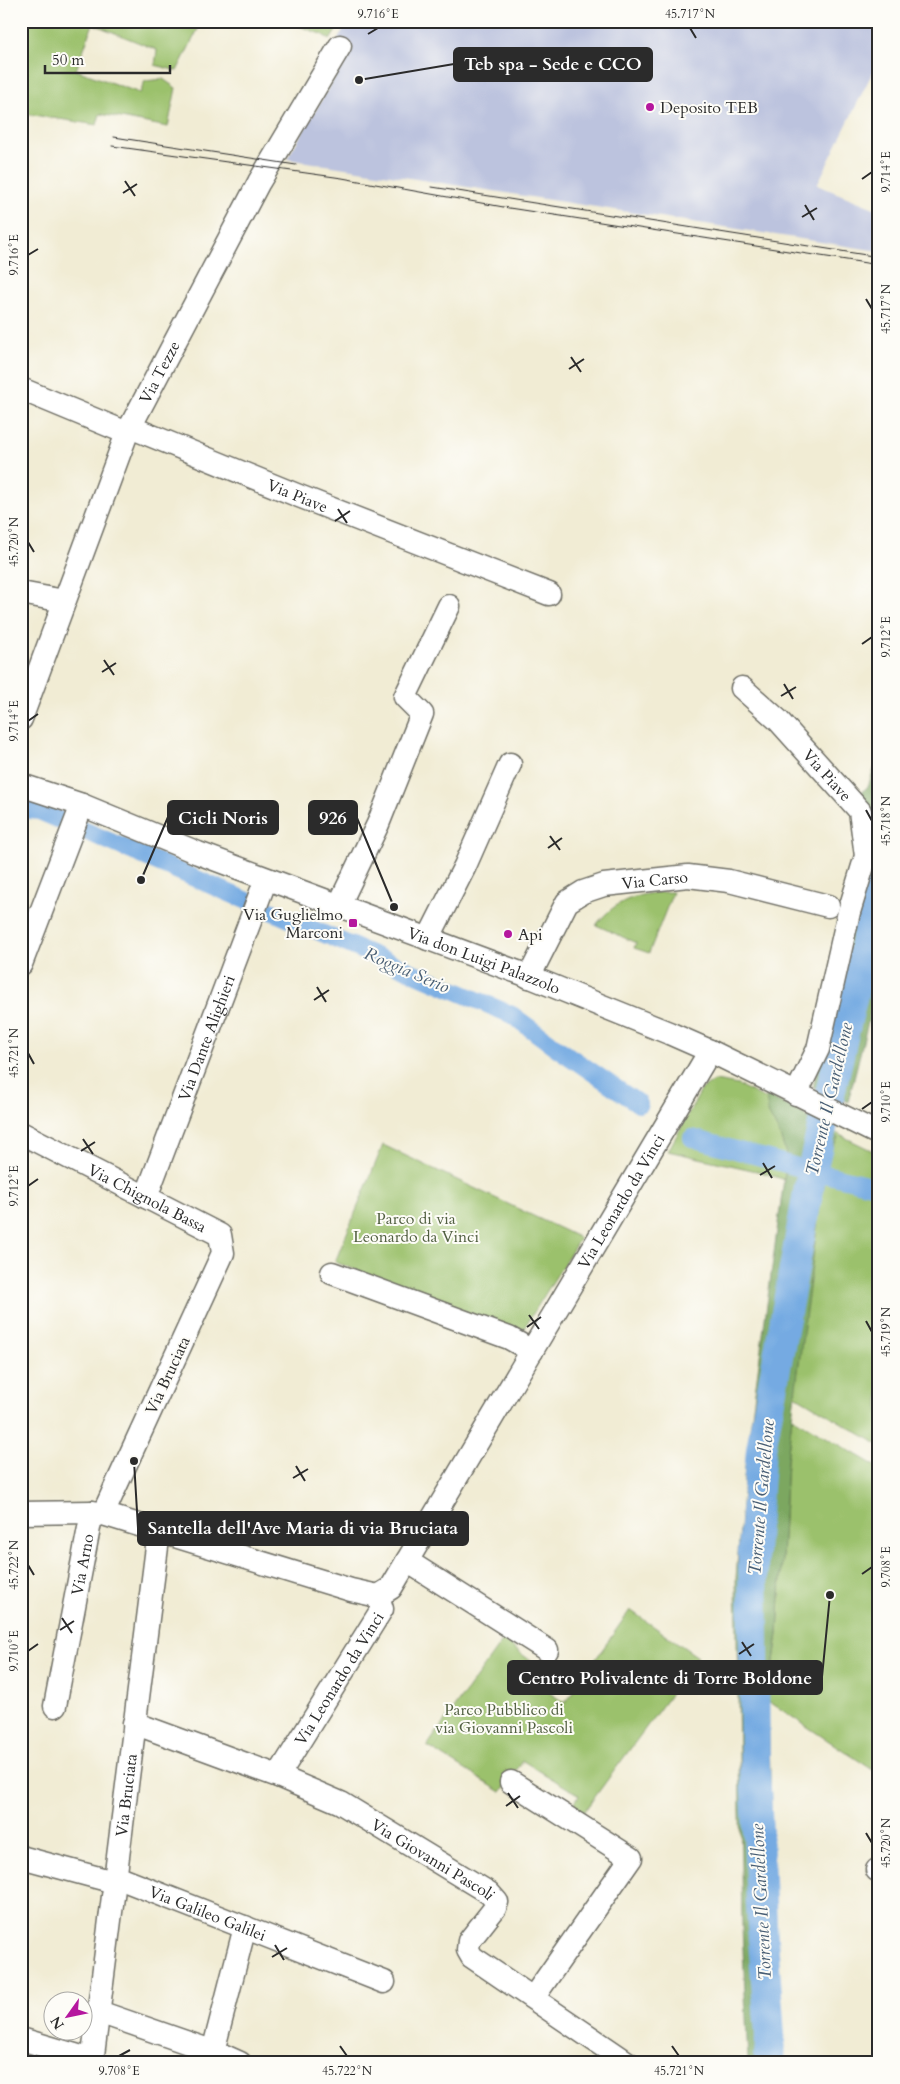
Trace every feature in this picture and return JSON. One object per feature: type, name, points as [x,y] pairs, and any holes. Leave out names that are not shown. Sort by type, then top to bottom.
[{"type":"street","name":"Via Tezze","points":[[21,720],[129,430],[259,182],[340,46]]},
{"type":"street","name":"Via Piave","points":[[21,389],[549,594]]},
{"type":"street","points":[[21,593],[64,601]]},
{"type":"street","points":[[340,905],[378,824],[422,714],[405,697],[449,606]]},
{"type":"street","name":"Via Piave","points":[[742,688],[778,720],[819,768],[860,811],[866,856],[839,909],[818,1049],[804,1097]]},
{"type":"street","points":[[428,938],[465,866],[510,764]]},
{"type":"street","points":[[21,785],[75,822],[21,964]]},
{"type":"street","name":"Via don Luigi Palazzolo","points":[[75,822],[198,853],[530,977],[710,1051],[879,1134]]},
{"type":"street","name":"Via Carso","points":[[530,977],[567,902],[583,892],[604,885],[688,876],[729,881],[839,909]]},
{"type":"street","name":"Via Dante Alighieri","points":[[146,1197],[266,879]]},
{"type":"street","name":"Via Leonardo da Vinci","points":[[278,1776],[382,1609],[378,1596],[390,1588],[407,1561],[710,1051]]},
{"type":"street","name":"Via Chignola Bassa","points":[[21,1133],[220,1234]]},
{"type":"street","name":"Via Bruciata","points":[[98,1513],[223,1253],[220,1234]]},
{"type":"street","points":[[332,1273],[509,1338],[532,1351]]},
{"type":"street","points":[[21,1513],[98,1513],[351,1590],[378,1596]]},
{"type":"street","name":"Via Arno","points":[[55,1706],[98,1513]]},
{"type":"street","name":"Via Bruciata","points":[[21,2039],[92,2061],[159,1531]]},
{"type":"street","points":[[407,1561],[547,1650]]},
{"type":"street","name":"Via Giovanni Pascoli","points":[[134,1723],[278,1776],[341,1803],[489,1893],[497,1902],[495,1908],[469,1941],[468,1950],[472,1957],[628,2063]]},
{"type":"street","points":[[511,1782],[631,1858],[533,1998]]},
{"type":"street","name":"Via Galileo Galilei","points":[[21,1857],[114,1881],[124,1880],[384,1982]]},
{"type":"street","points":[[211,2057],[245,1927]]},
{"type":"street","points":[[99,2012],[211,2057],[240,2063]]},
{"type":"shaded area","name":"Deposito TEB","points":[[348,21],[879,21],[879,59],[817,185],[879,210],[879,251],[287,159],[352,48],[338,39]]},
{"type":"green space","points":[[21,21],[205,21],[198,29],[177,71],[155,65],[157,50],[93,24],[76,70],[140,93],[145,81],[163,79],[176,88],[168,127],[100,114],[97,125],[21,113]]},
{"type":"green space","points":[[286,21],[342,21],[330,40],[323,35]]},
{"type":"green space","points":[[879,756],[879,978],[848,1102],[813,1087],[869,846],[857,797],[868,786]]},
{"type":"green space","points":[[673,892],[649,953],[634,948],[636,943],[596,925],[612,908],[630,898],[650,893]]},
{"type":"green space","points":[[715,1081],[738,1085],[879,1154],[879,1445],[780,1386],[801,1185],[761,1172],[668,1151],[702,1089]]},
{"type":"green space","points":[[766,1095],[802,1113],[838,1138],[831,1150],[819,1212],[792,1417],[787,1461],[778,1634],[768,1701],[778,2063],[748,2063],[742,1927],[736,1578],[745,1466],[787,1157],[779,1133],[768,1113]]},
{"type":"green space","name":"Parco di via Leonardo da Vinci","points":[[383,1145],[580,1238],[521,1333],[335,1262]]},
{"type":"green space","points":[[792,1417],[879,1468],[879,1774],[768,1701],[778,1634],[787,1461]]},
{"type":"green space","name":"Parco Pubblico di via Giovanni Pascoli","points":[[630,1610],[698,1657],[583,1813],[573,1805],[579,1795],[523,1761],[501,1792],[427,1746],[503,1640],[539,1667],[531,1681],[565,1703]]},
{"type":"waterway","name":"Roggia Serio","points":[[21,809],[39,811],[512,1015],[639,1104]]},
{"type":"waterway","name":"Torrente Il Gardellone","points":[[769,2063],[770,2035],[762,1925],[755,1766],[753,1552],[761,1449],[812,1171],[879,883]]},
{"type":"waterway","name":"Roggia Serio","points":[[692,1138],[812,1171],[879,1187]]},
{"type":"tram line","points":[[114,137],[296,165]]},
{"type":"tram line","points":[[112,146],[342,178],[509,208],[879,265]]},
{"type":"tram line","points":[[432,187],[879,257]]},
{"type":"place","name":"Teb spa - Sede e CCO","points":[[359,80]]},
{"type":"place","name":"Deposito TEB","points":[[650,107]]},
{"type":"place","name":"Cicli Noris","points":[[141,880]]},
{"type":"place","name":"926","points":[[394,907]]},
{"type":"place","name":"Via Guglielmo Marconi","points":[[353,923]]},
{"type":"place","name":"Api","points":[[508,934]]},
{"type":"place","name":"Santella dell'Ave Maria di via Bruciata","points":[[134,1461]]},
{"type":"place","name":"Centro Polivalente di Torre Boldone","points":[[830,1595]]}]
